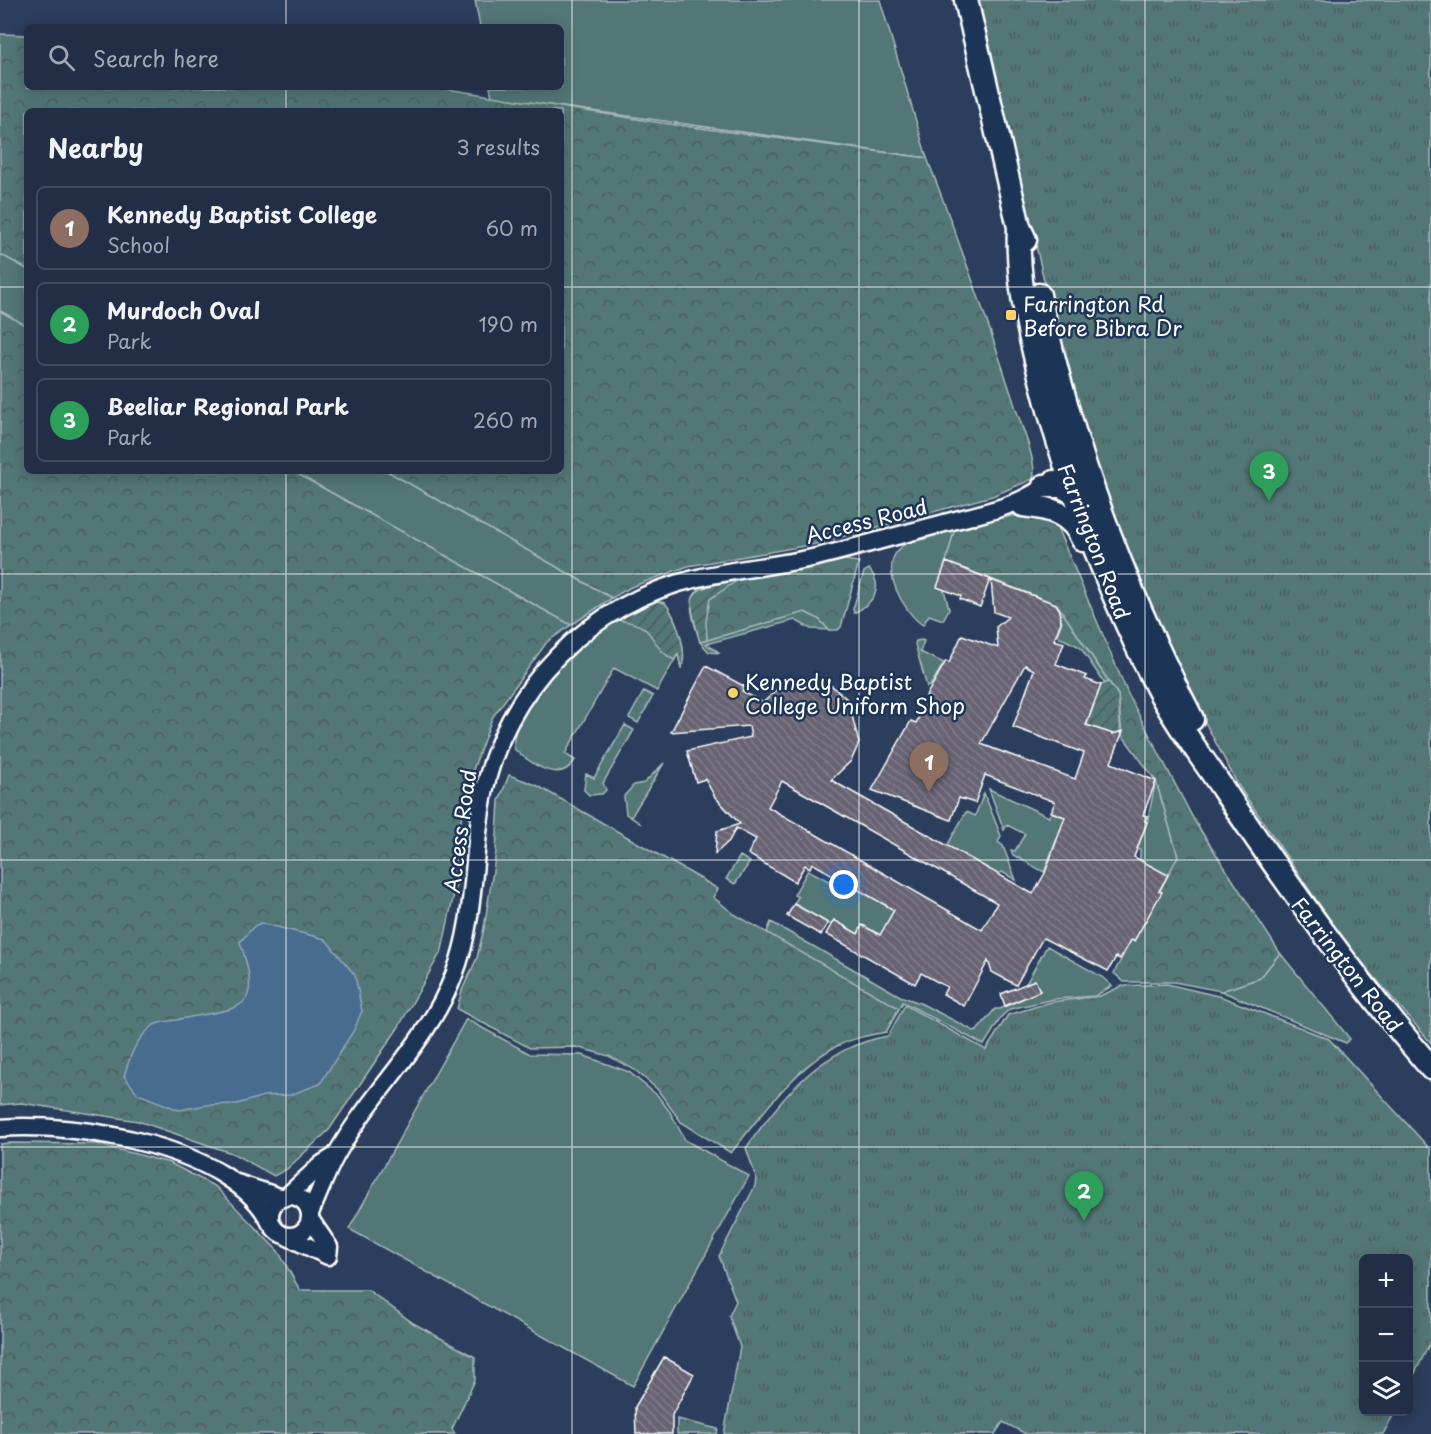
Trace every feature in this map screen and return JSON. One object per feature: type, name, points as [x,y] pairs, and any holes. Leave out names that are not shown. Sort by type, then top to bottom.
[{"type":"main road","name":"Farrington Road","points":[[966,0],[1019,227],[1029,250],[1048,339],[1090,482],[1135,601],[1174,684],[1248,827]]},
{"type":"main road","name":"Farrington Road","points":[[1019,227],[1017,256],[1034,354],[1061,453],[1069,496],[1157,687],[1296,898],[1362,986],[1431,1068]]},
{"type":"main road","points":[[1048,339],[1045,357],[1082,481],[1069,496]]},
{"type":"main road","points":[[1044,486],[1058,485],[1069,496],[1088,501],[1097,512],[1123,567]]},
{"type":"main road","points":[[1017,505],[1058,512],[1076,525],[1139,668],[1146,679],[1157,687]]},
{"type":"street","name":"Access Road","points":[[1017,505],[1057,474],[1061,453]]},
{"type":"street","name":"Access Road","points":[[310,1216],[335,1156],[412,1047],[447,992],[469,922],[483,797],[496,751],[528,689],[559,655],[596,623],[621,606],[676,584],[810,558],[1017,505],[1069,496]]},
{"type":"street","points":[[0,1128],[58,1127],[128,1137],[204,1166],[230,1181],[255,1202],[271,1224],[286,1236],[328,1256],[329,1247],[298,1198],[284,1197],[230,1181]]},
{"type":"street","name":"Access Road","points":[[284,1197],[322,1164],[335,1156]]},
{"type":"street","points":[[271,1224],[270,1211],[278,1200],[284,1197]]},
{"type":"street","points":[[286,1236],[304,1231],[310,1216]]},
{"type":"green space","points":[[475,0],[880,0],[927,158],[492,97],[491,90],[564,90],[564,24],[479,24]]},
{"type":"green space","points":[[979,0],[1431,0],[1431,1043],[1347,945],[1238,785],[1141,600],[1072,401]]},
{"type":"green space","points":[[0,34],[24,35],[24,90],[453,90],[662,123],[927,158],[1028,444],[1033,464],[1033,479],[992,496],[815,544],[688,566],[631,587],[612,598],[392,474],[564,474],[564,108],[24,108],[24,267],[0,254]]},
{"type":"green space","points":[[0,254],[24,267],[24,324],[0,311]]},
{"type":"green space","points":[[0,311],[24,324],[24,474],[297,474],[571,625],[547,642],[492,718],[463,797],[456,884],[442,950],[398,1028],[329,1130],[287,1169],[274,1176],[234,1154],[138,1121],[21,1103],[0,1105]]},
{"type":"green space","points":[[297,474],[392,474],[612,598],[571,625]]},
{"type":"green space","points":[[1026,513],[1053,518],[1128,694],[1194,820],[1280,953],[1260,978],[1221,991],[1174,982],[1124,982],[1114,973],[1131,940],[1134,941],[1178,856],[1156,781],[1122,735],[1118,695],[1057,604],[946,562],[955,528]]},
{"type":"green space","points":[[955,528],[946,562],[944,590],[949,609],[943,620],[929,615],[923,625],[908,611],[896,590],[892,568],[894,558],[899,549],[911,541]]},
{"type":"green space","points":[[845,560],[859,562],[841,627],[838,630],[829,630],[819,619],[805,612],[700,642],[691,606],[701,587]]},
{"type":"green space","points":[[869,569],[876,582],[875,594],[867,605],[854,613],[853,609],[864,572]]},
{"type":"green space","points":[[738,580],[710,599],[706,621],[707,640],[700,642],[693,612],[694,596],[708,587]]},
{"type":"green space","points":[[656,601],[665,603],[677,625],[683,653],[681,668],[678,654],[657,691],[614,668],[565,754],[575,760],[562,771],[546,770],[515,750],[515,734],[522,716],[551,677],[569,658],[605,628]]},
{"type":"green space","points":[[656,601],[665,603],[677,625],[683,653],[681,668],[678,654],[674,660],[665,654],[646,630],[631,622],[617,620]]},
{"type":"green space","points":[[1057,604],[1109,682],[1105,684],[1080,647],[1057,636],[1062,621],[1055,610]]},
{"type":"green space","points":[[805,612],[819,619],[829,630],[811,629],[795,620],[706,644],[720,653],[709,652],[700,642]]},
{"type":"green space","points":[[916,641],[924,641],[920,652],[944,663],[930,686],[927,687],[915,644]]},
{"type":"green space","points":[[1109,682],[1118,695],[1121,737],[1087,725],[1101,685]]},
{"type":"green space","points":[[644,691],[653,696],[638,723],[629,718]]},
{"type":"green space","points":[[625,725],[634,730],[603,783],[606,790],[602,794],[589,795],[584,790],[586,774],[594,778]]},
{"type":"green space","points":[[664,763],[631,817],[641,824],[626,814],[624,796],[634,785],[644,783]]},
{"type":"green space","points":[[509,775],[536,785],[718,889],[713,897],[734,914],[899,1008],[886,1032],[843,1043],[807,1066],[779,1094],[731,1153],[681,1122],[657,1089],[635,1070],[609,1056],[576,1047],[530,1048],[457,1009],[462,990],[477,958],[484,928],[496,852],[499,801]]},
{"type":"green space","points":[[1156,781],[1178,856],[1162,892],[1159,891],[1167,875],[1140,860],[1140,849],[1109,836],[1095,850],[1060,830],[1044,872],[1013,855],[1011,850],[1015,851],[1025,834],[1007,825],[1004,830],[989,789],[1049,817],[1051,812],[1139,844],[1147,822]]},
{"type":"green space","points":[[984,793],[1001,836],[998,842],[1003,846],[1016,880],[1002,872],[998,875],[947,846],[966,812],[975,816]]},
{"type":"green space","points":[[740,856],[750,862],[735,884],[726,879]]},
{"type":"green space","points":[[808,870],[834,884],[838,878],[894,910],[888,922],[927,962],[863,925],[858,934],[834,920],[831,925],[794,904],[798,897],[794,895]]},
{"type":"green space","points":[[771,922],[900,996],[920,1003],[976,1032],[995,1009],[1000,1009],[1040,991],[1035,980],[1026,984],[1047,946],[1102,977],[1112,986],[1095,996],[1054,999],[1010,1009],[1002,1016],[984,1045],[903,1002],[886,1032],[767,932]]},
{"type":"green space","points":[[1280,953],[1350,1039],[1346,1043],[1221,991],[1260,978]]},
{"type":"green space","points":[[1167,984],[1222,997],[1329,1039],[1431,1150],[1431,1341],[1413,1377],[1413,1254],[1359,1254],[1359,1416],[1393,1416],[1383,1434],[1026,1434],[1003,1422],[995,1434],[724,1434],[740,1347],[729,1316],[736,1301],[719,1256],[755,1186],[756,1177],[746,1148],[790,1092],[823,1062],[864,1042],[888,1036],[905,1005],[986,1050],[1008,1015],[1051,1002],[1100,996],[1122,986]]},
{"type":"green space","points":[[466,1019],[530,1054],[582,1055],[629,1072],[658,1096],[670,1112],[685,1140],[749,1176],[633,1386],[349,1229]]},
{"type":"green space","points":[[0,1144],[97,1144],[170,1163],[216,1187],[278,1251],[300,1290],[368,1290],[413,1323],[475,1357],[475,1380],[452,1429],[455,1434],[0,1434]]},
{"type":"green space","points":[[677,1419],[718,1429],[717,1434],[677,1434]]},
{"type":"water","points":[[261,923],[325,939],[355,975],[362,1011],[354,1030],[320,1084],[290,1095],[264,1096],[237,1104],[207,1105],[179,1110],[138,1094],[124,1076],[134,1048],[148,1030],[159,1023],[230,1009],[241,1004],[247,996],[250,984],[240,942],[254,926]]},
{"type":"building","points":[[946,562],[990,579],[980,607],[960,599],[961,596],[937,587]]},
{"type":"building","points":[[991,580],[1056,604],[1060,611],[1061,622],[1054,640],[1064,643],[1056,664],[1087,676],[1085,679],[1101,685],[1086,725],[1113,734],[1123,731],[1111,763],[1156,781],[1143,815],[1147,816],[1145,821],[1147,822],[1134,857],[1168,875],[1159,891],[1162,892],[1134,941],[1131,940],[1120,959],[1116,957],[1108,971],[1043,938],[1016,985],[992,972],[988,961],[964,1006],[943,994],[947,987],[921,973],[915,984],[826,934],[834,920],[858,934],[862,925],[880,935],[894,910],[812,863],[810,868],[805,865],[795,882],[748,854],[756,839],[736,828],[729,841],[715,854],[717,831],[740,824],[715,797],[705,779],[696,782],[687,751],[751,737],[749,726],[671,732],[706,666],[744,686],[742,691],[763,703],[778,688],[793,680],[812,679],[832,686],[848,700],[859,743],[851,761],[831,780],[1033,894],[1045,873],[1065,817],[1051,812],[1055,802],[985,775],[975,803],[959,798],[951,820],[872,790],[911,721],[916,723],[930,698],[926,696],[946,661],[949,663],[962,635],[998,648],[996,627],[1008,617],[994,612]],"holes":[[[1025,665],[1034,670],[1013,727],[1084,753],[1075,779],[981,744]],[[782,781],[997,903],[982,930],[768,807]]]},
{"type":"building","points":[[794,904],[828,923],[821,935],[787,916]]},
{"type":"building","points":[[1035,980],[1040,991],[1005,1006],[1001,994]]},
{"type":"building","points":[[664,1357],[694,1374],[672,1415],[672,1434],[636,1434],[635,1407]]},
{"type":"place","name":"Farrington Rd Before Bibra Dr","points":[[1011,315]]},
{"type":"place","name":"Beeliar Regional Park","points":[[1269,501]]},
{"type":"place","name":"Kennedy Baptist College Uniform Shop","points":[[733,693]]},
{"type":"place","name":"Kennedy Baptist College","points":[[929,792]]},
{"type":"place","name":"Murdoch Oval","points":[[1084,1221]]}]
